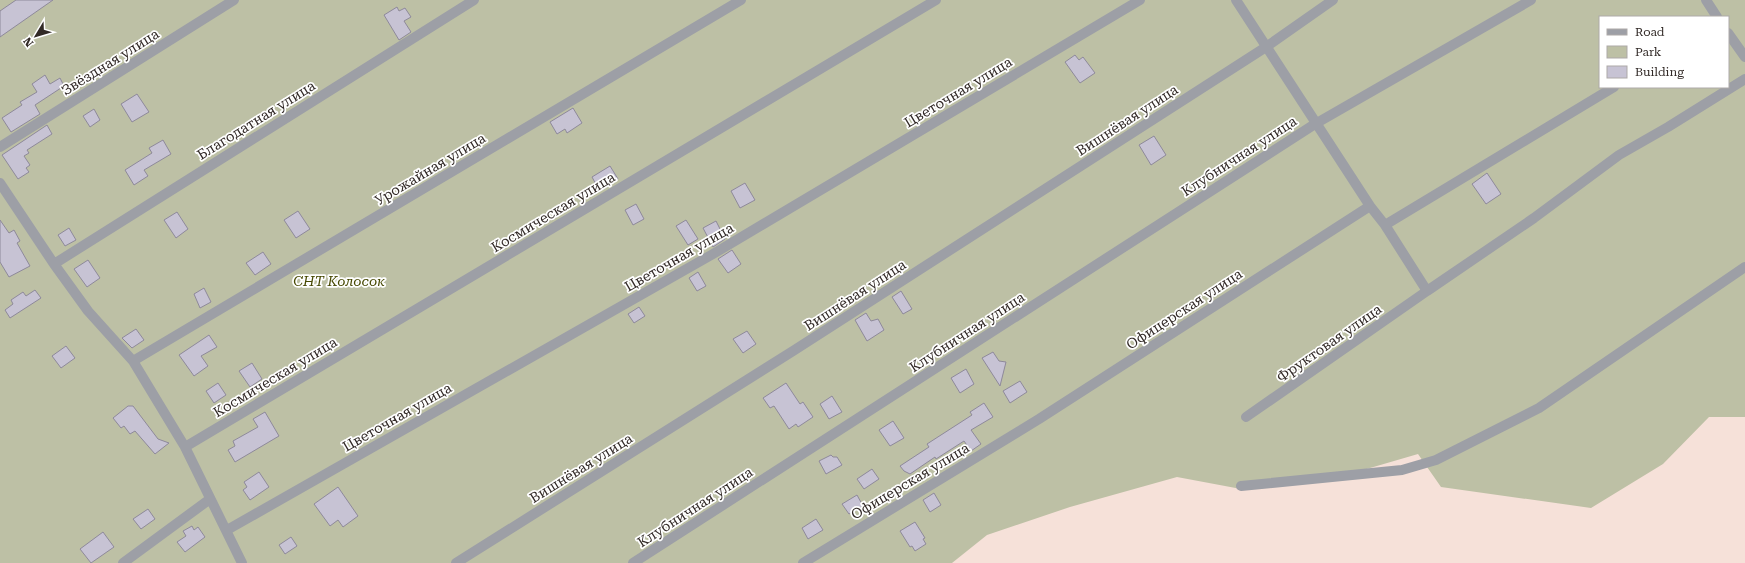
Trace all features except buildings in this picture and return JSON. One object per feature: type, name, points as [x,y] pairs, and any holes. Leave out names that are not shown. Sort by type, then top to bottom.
[{"type":"street","name":"Звёздная улица","points":[[0,147],[234,0]]},
{"type":"street","name":"Благодатная улица","points":[[54,264],[474,0]]},
{"type":"street","name":"Урожайная улица","points":[[133,361],[741,0]]},
{"type":"street","name":"Космическая улица","points":[[185,447],[936,0]]},
{"type":"street","name":"Цветочная улица","points":[[227,530],[713,254],[1140,0]]},
{"type":"street","points":[[1236,0],[1315,124],[1370,206],[1385,225],[1427,291]]},
{"type":"street","name":"Вишнёвая улица","points":[[456,563],[800,346],[1266,47],[1333,0]]},
{"type":"street","name":"Клубничная улица","points":[[633,563],[1315,124],[1531,0]]},
{"type":"street","points":[[1706,0],[1716,16]]},
{"type":"street","points":[[1729,34],[1742,46],[1745,57]]},
{"type":"street","name":"Фруктовая улица","points":[[1246,417],[1534,218],[1619,155],[1668,127],[1745,79]]},
{"type":"street","points":[[1385,225],[1612,88]]},
{"type":"street","points":[[0,183],[54,264],[88,311],[133,361],[185,447],[242,563]]},
{"type":"street","name":"Офицерская улица","points":[[803,563],[1039,419],[1370,206]]},
{"type":"street","points":[[1241,486],[1402,470],[1436,460],[1539,408],[1745,267]]},
{"type":"street","points":[[123,563],[210,499]]},
{"type":"green space","name":"СНТ Колосок","points":[[0,0],[1745,0],[1745,417],[1709,417],[1663,464],[1591,508],[1441,487],[1418,454],[1322,482],[1241,489],[1177,477],[1070,507],[987,535],[952,563],[0,563]]}]
